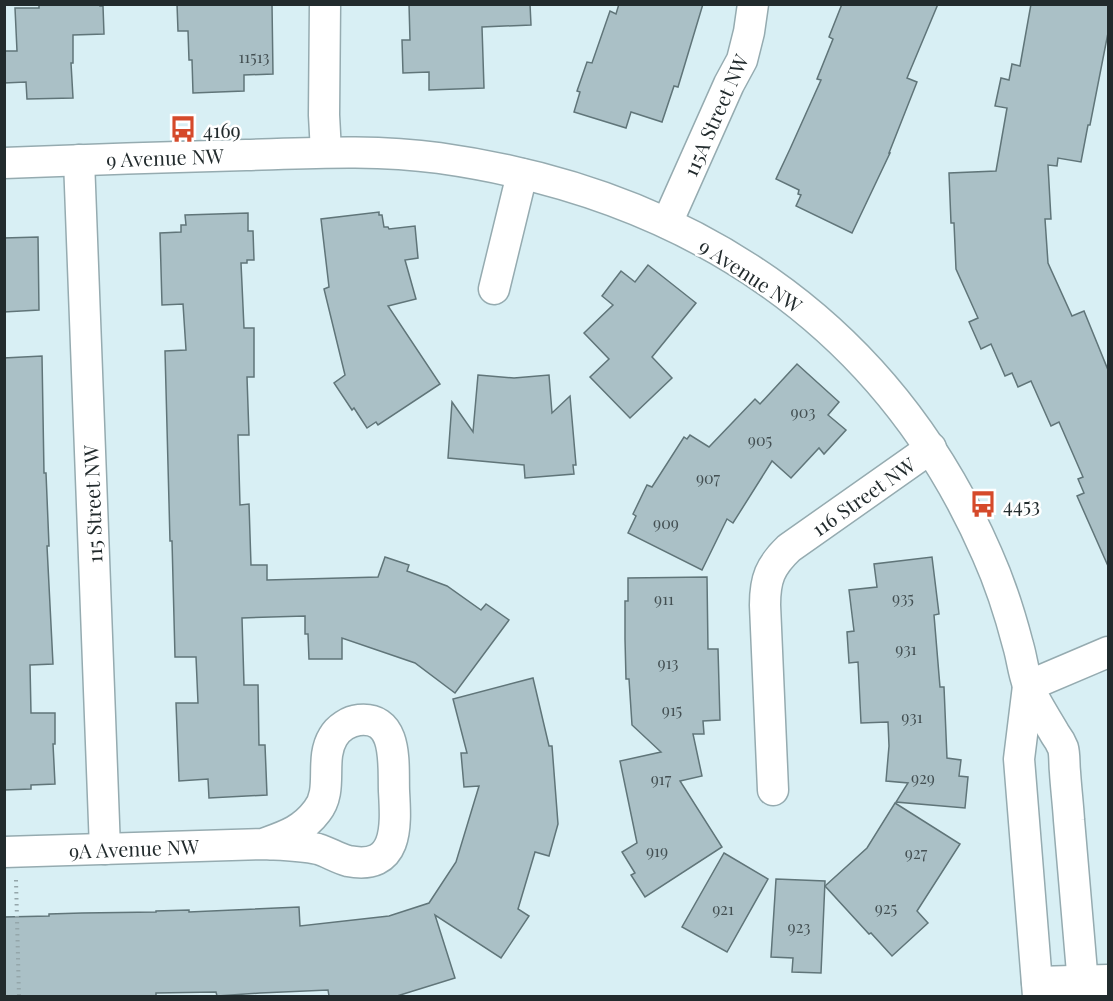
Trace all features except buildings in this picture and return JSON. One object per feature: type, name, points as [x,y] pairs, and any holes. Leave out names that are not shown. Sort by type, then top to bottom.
[{"type":"street","points":[[325,4],[326,153]]},
{"type":"street","name":"115A Street NW","points":[[667,223],[742,60],[753,4]]},
{"type":"street","name":"9 Avenue NW","points":[[4,163],[383,153],[484,166],[568,186],[609,199],[667,223],[725,253],[773,284],[819,320],[854,355],[892,396],[931,448]]},
{"type":"street","name":"115 Street NW","points":[[79,160],[105,849]]},
{"type":"street","points":[[494,289],[522,174]]},
{"type":"street","name":"116 Street NW","points":[[773,790],[765,605],[766,582],[770,571],[777,559],[789,548],[931,448],[987,553],[1002,593],[1028,686],[1063,748],[1092,985]]},
{"type":"street","points":[[1028,686],[1108,652]]},
{"type":"street","name":"116 Street NW","points":[[1028,686],[1020,759],[1038,989]]},
{"type":"street","name":"9A Avenue NW","points":[[10,852],[263,844],[301,846],[360,863],[378,860],[392,844],[396,819],[392,747],[387,731],[376,722],[360,720],[344,725],[333,736],[326,755],[325,795],[317,811],[295,832],[263,844]]},
{"type":"street","points":[[1038,989],[1092,985]]},
{"type":"path","points":[[10,852],[19,996]]},
{"type":"place","name":"4169","points":[[183,129]]},
{"type":"place","name":"4453","points":[[983,504]]}]
